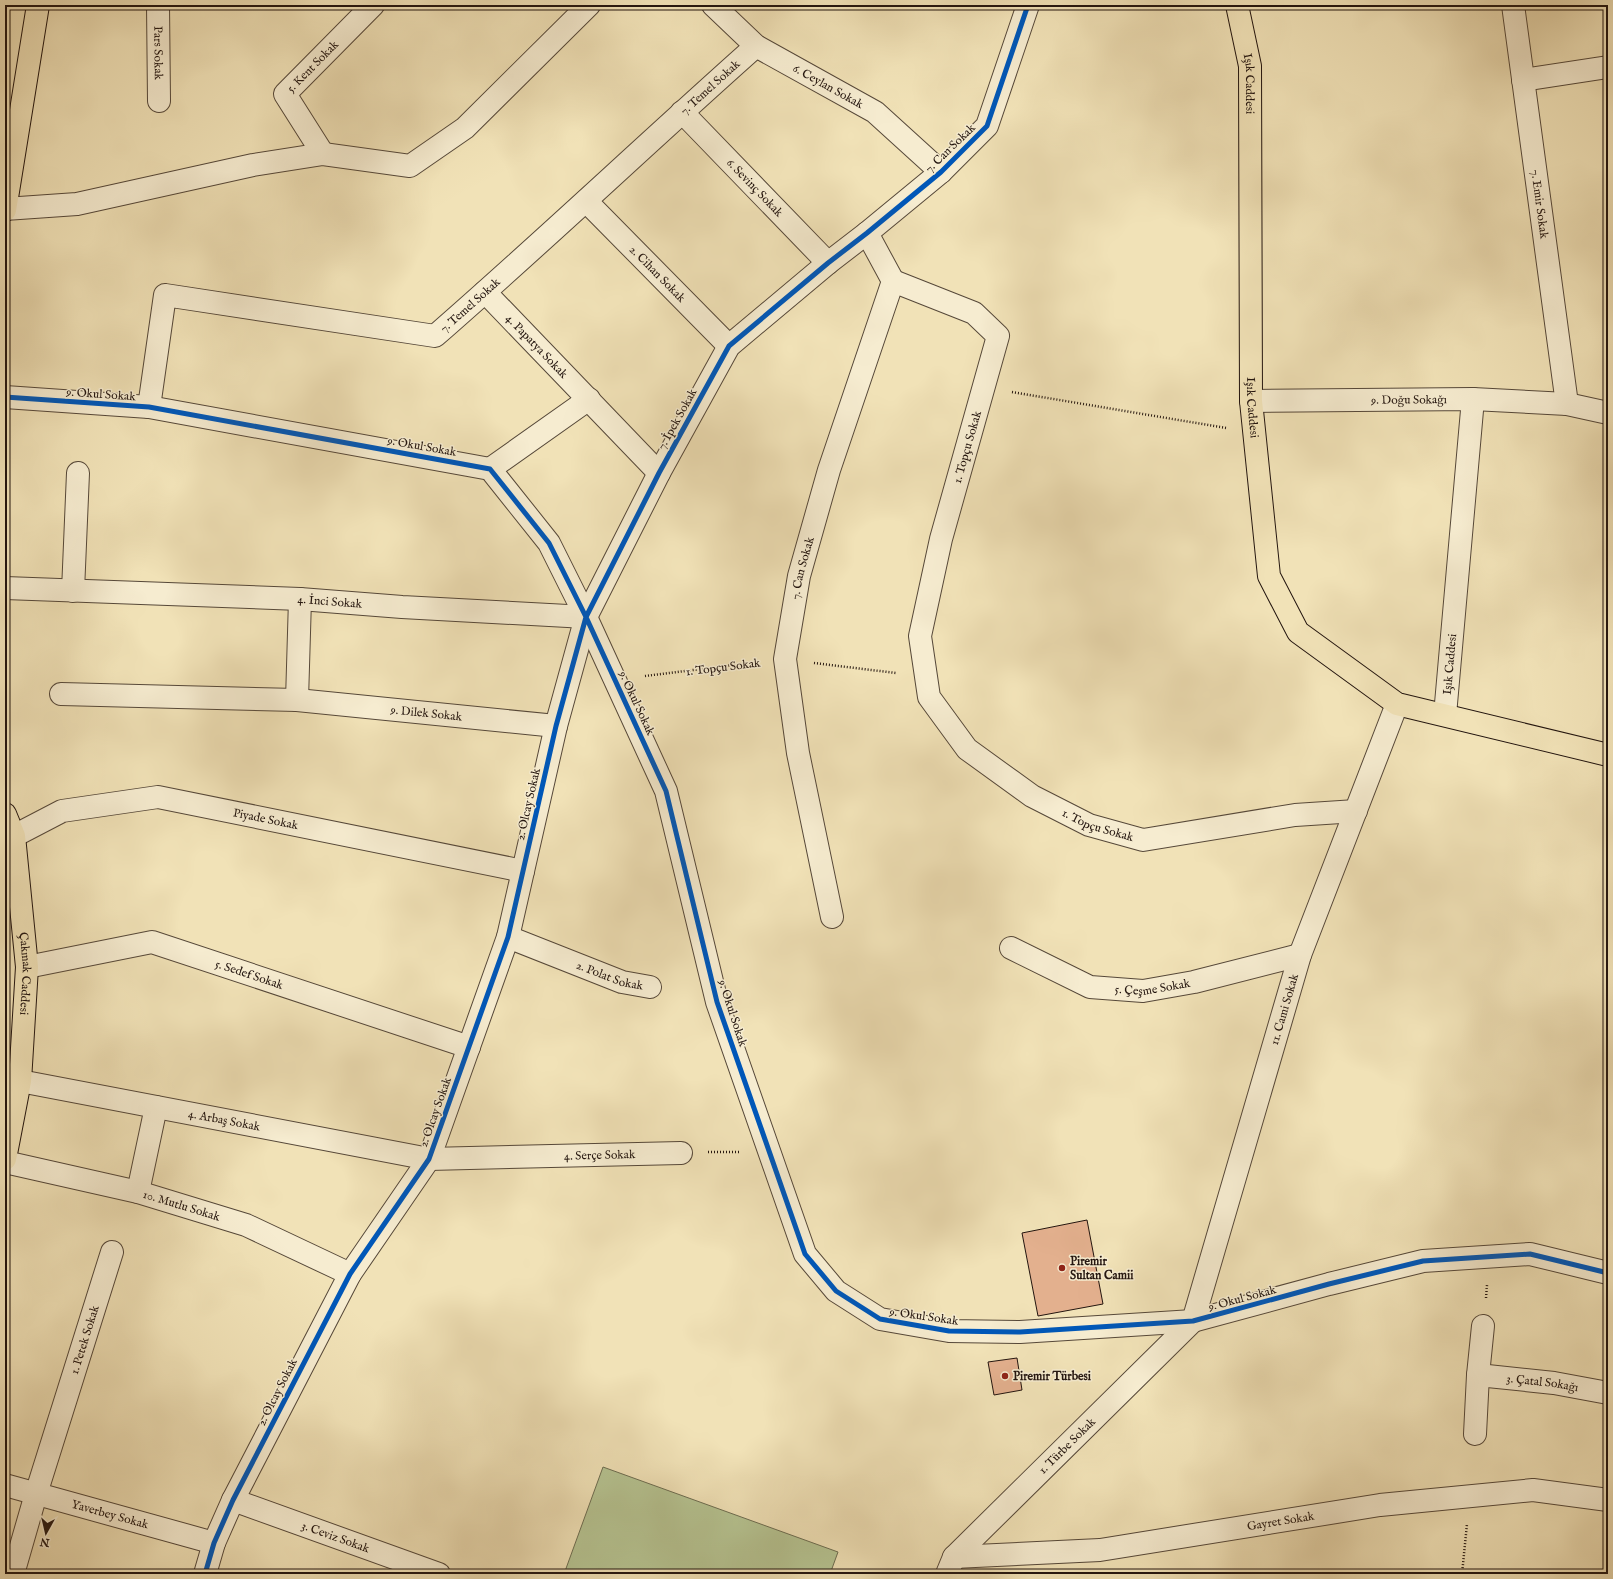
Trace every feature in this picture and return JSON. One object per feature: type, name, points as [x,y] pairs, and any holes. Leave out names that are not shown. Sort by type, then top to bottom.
[{"type":"main road","points":[[5,209],[10,146],[38,5]]},
{"type":"main road","name":"Işık Caddesi","points":[[1237,5],[1250,66],[1250,401],[1269,576],[1298,632],[1397,704],[1608,755]]},
{"type":"main road","name":"Çakmak Caddesi","points":[[5,814],[14,836],[27,967],[12,1081],[5,1158]]},
{"type":"street","name":"Pars Sokak","points":[[158,5],[160,101]]},
{"type":"street","name":"5. Kent Sokak","points":[[323,154],[285,94],[373,5]]},
{"type":"street","points":[[5,209],[77,204],[253,165],[323,154],[410,166],[465,128],[589,5]]},
{"type":"street","name":"6. Ceylan Sokak","points":[[713,5],[756,46],[875,112],[941,172]]},
{"type":"street","name":"7. Can Sokak","points":[[828,263],[941,172],[986,126],[1028,5]]},
{"type":"street","name":"7. Emir Sokak","points":[[1513,5],[1567,404]]},
{"type":"street","name":"7. Temel Sokak","points":[[149,407],[165,295],[435,336],[756,46]]},
{"type":"street","points":[[1523,80],[1608,67]]},
{"type":"street","name":"6. Sevinç Sokak","points":[[682,112],[828,263]]},
{"type":"street","name":"2. Cihan Sokak","points":[[586,201],[729,346]]},
{"type":"street","points":[[867,233],[893,281]]},
{"type":"street","name":"7. İpek Sokak","points":[[586,617],[659,473],[729,346],[828,263]]},
{"type":"street","name":"7. Can Sokak","points":[[832,918],[798,753],[785,659],[799,576],[829,470],[893,281]]},
{"type":"street","name":"1. Topçu Sokak","points":[[893,281],[974,313],[998,336],[941,539],[920,636],[929,697],[967,749],[1032,796],[1089,825],[1143,840],[1295,814],[1356,811]]},
{"type":"street","name":"4. Papatya Sokak","points":[[485,292],[659,473]]},
{"type":"street","name":"9. Okul Sokak","points":[[5,397],[149,407],[490,469],[548,543],[586,617],[666,791],[717,1002],[805,1254],[836,1291],[880,1319],[949,1331],[1012,1332],[1193,1322],[1329,1284],[1423,1261],[1530,1254],[1608,1273]]},
{"type":"street","points":[[490,469],[589,399]]},
{"type":"street","name":"9. Doğu Sokağı","points":[[1250,401],[1473,399],[1567,404],[1608,413]]},
{"type":"street","name":"Işık Caddesi","points":[[1445,715],[1473,399]]},
{"type":"street","points":[[73,591],[78,473]]},
{"type":"street","name":"4. İnci Sokak","points":[[5,588],[300,599],[402,608],[586,617]]},
{"type":"street","points":[[297,700],[300,599]]},
{"type":"street","name":"2. Olcay Sokak","points":[[205,1574],[214,1543],[232,1500],[350,1274],[429,1159],[508,937],[556,726],[586,617]]},
{"type":"street","name":"9. Dilek Sokak","points":[[61,694],[297,700],[556,726]]},
{"type":"street","name":"11. Cami Sokak","points":[[1193,1322],[1300,955],[1397,704]]},
{"type":"street","name":"Piyade Sokak","points":[[14,836],[62,811],[158,797],[523,871]]},
{"type":"street","name":"2. Polat Sokak","points":[[508,937],[622,982],[650,987]]},
{"type":"street","name":"5. Sedef Sokak","points":[[27,967],[152,942],[469,1047]]},
{"type":"street","name":"5. Çeşme Sokak","points":[[1011,948],[1090,987],[1143,991],[1194,982],[1300,955]]},
{"type":"street","name":"4. Arbaş Sokak","points":[[12,1081],[429,1159]]},
{"type":"street","points":[[138,1192],[156,1107]]},
{"type":"street","name":"4. Serçe Sokak","points":[[429,1159],[681,1153]]},
{"type":"street","name":"10. Mutlu Sokak","points":[[5,1162],[138,1192],[246,1225],[350,1274]]},
{"type":"street","name":"1. Petek Sokak","points":[[13,1574],[36,1494],[112,1252]]},
{"type":"street","name":"1. Türbe Sokak","points":[[950,1566],[1193,1322]]},
{"type":"street","points":[[1475,1434],[1478,1376],[1483,1326]]},
{"type":"street","name":"3. Çatal Sokağı","points":[[1478,1376],[1554,1383],[1608,1393]]},
{"type":"street","name":"Yaverbey Sokak","points":[[5,1485],[214,1543]]},
{"type":"street","name":"Gayret Sokak","points":[[950,1566],[1100,1550],[1380,1505],[1469,1496],[1533,1490],[1608,1500]]},
{"type":"street","name":"3. Ceviz Sokak","points":[[232,1500],[439,1574]]},
{"type":"path","points":[[984,388],[1254,433]]},
{"type":"path","points":[[681,1153],[769,1151]]},
{"type":"path","points":[[1483,1326],[1489,1257]]},
{"type":"path","points":[[1462,1574],[1469,1496]]},
{"type":"green space","points":[[603,1467],[838,1552],[830,1574],[564,1574]]},
{"type":"building","name":"Piremir Sultan Camii","points":[[1087,1220],[1103,1304],[1038,1316],[1022,1233]]},
{"type":"building","name":"Piremir Türbesi","points":[[1017,1358],[1022,1390],[994,1395],[988,1362]]},
{"type":"cycle path","points":[[205,1574],[214,1543],[233,1500],[350,1274],[429,1159],[508,937],[556,726],[586,617],[659,473],[729,346],[828,263],[941,172],[987,126],[1028,5]]},
{"type":"cycle path","points":[[5,397],[149,407],[490,469],[549,543],[586,617],[666,791],[717,1002],[805,1254],[836,1291],[880,1319],[949,1331],[1020,1332],[1193,1321],[1329,1284],[1423,1261],[1530,1254],[1608,1273]]},
{"type":"place","name":"Piremir Sultan Camii","points":[[1062,1268]]},
{"type":"place","name":"Piremir Türbesi","points":[[1005,1376]]}]
